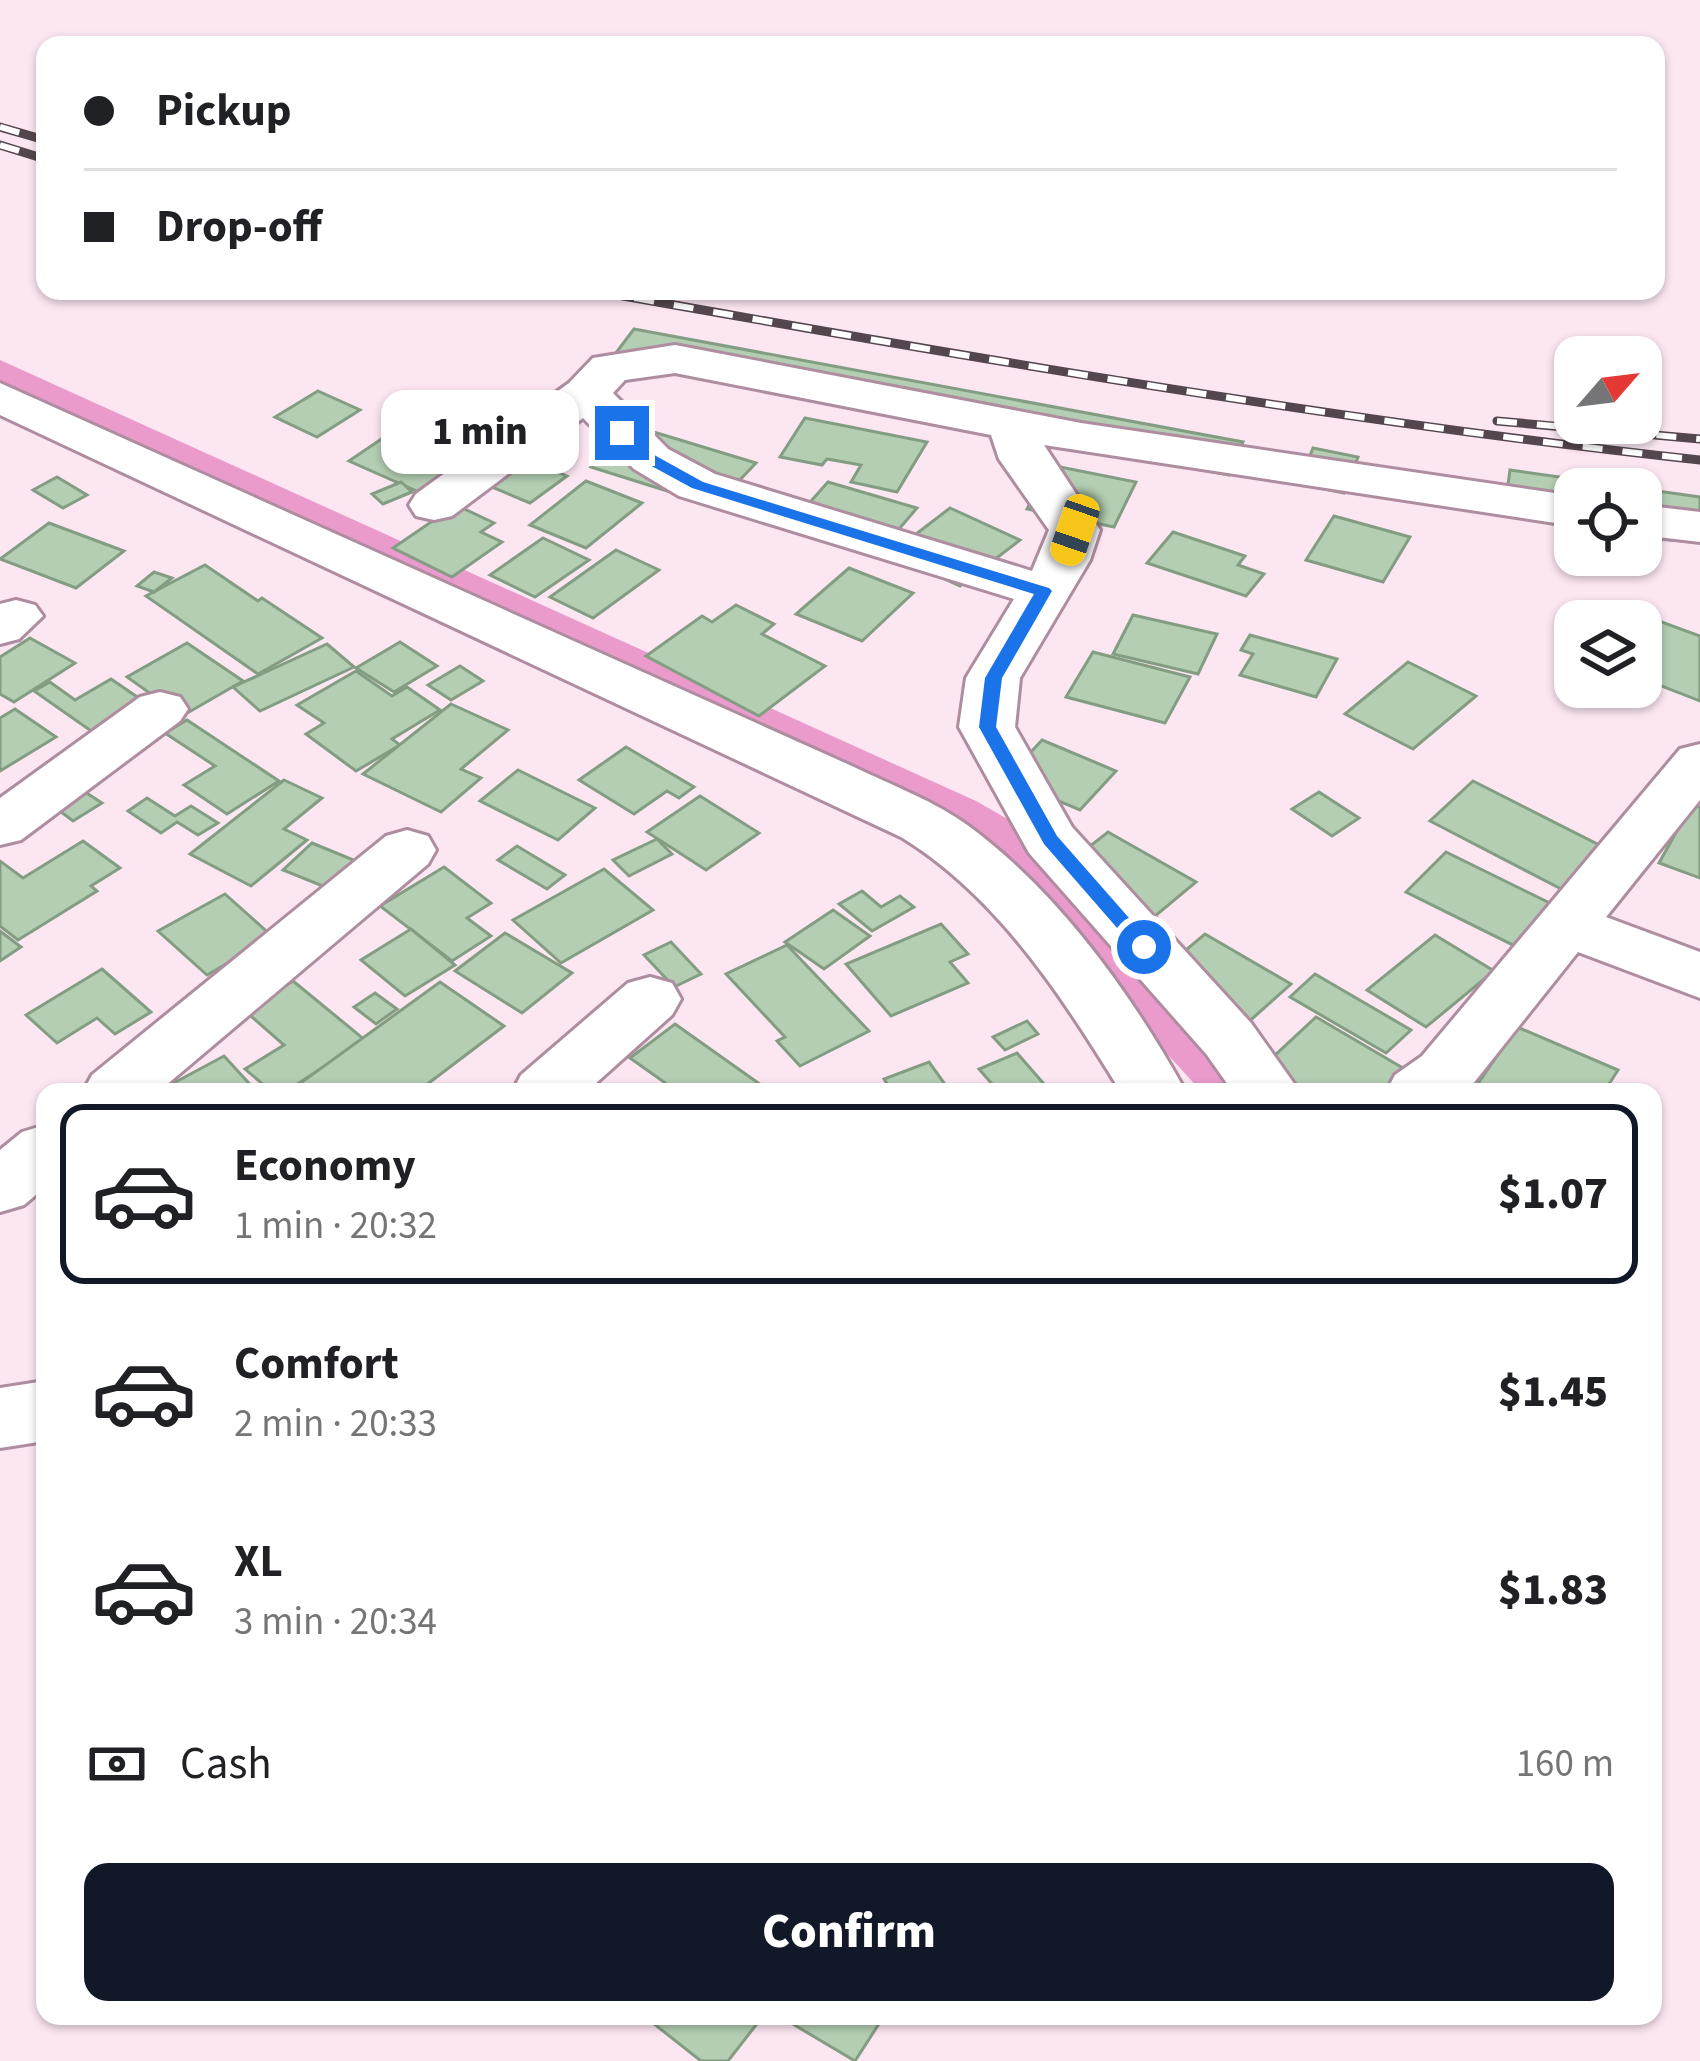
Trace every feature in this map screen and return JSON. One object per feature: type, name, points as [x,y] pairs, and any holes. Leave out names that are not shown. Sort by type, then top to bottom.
[{"type":"street","points":[[434,506],[586,393],[610,368],[675,358],[1262,467],[1554,508]]},
{"type":"street","points":[[586,393],[651,459],[697,485],[1043,591]]},
{"type":"street","points":[[0,398],[834,780],[947,840],[1011,898],[1079,980],[1148,1083]]},
{"type":"street","points":[[1012,424],[1024,459],[1075,530],[1064,560],[993,678],[987,727],[1050,839],[1229,1039],[1261,1083]]},
{"type":"street","points":[[1662,522],[1700,527]]},
{"type":"street","points":[[0,826],[160,709]]},
{"type":"street","points":[[1431,1083],[1445,1073],[1700,762]]},
{"type":"street","points":[[126,1083],[406,850]]},
{"type":"street","points":[[1566,926],[1700,976]]},
{"type":"street","points":[[554,1083],[650,999]]},
{"type":"street","points":[[0,1187],[36,1157]]},
{"type":"street","points":[[0,1418],[36,1413]]},
{"type":"building","points":[[634,329],[1243,442],[1229,475],[612,358]]},
{"type":"building","points":[[318,391],[360,410],[317,437],[275,417]]},
{"type":"building","points":[[445,396],[514,425],[419,492],[349,461]]},
{"type":"building","points":[[805,418],[927,442],[897,492],[851,482],[861,465],[827,459],[822,465],[780,457]]},
{"type":"building","points":[[634,426],[756,463],[715,506],[591,467]]},
{"type":"building","points":[[1313,448],[1358,457],[1344,493],[1299,484]]},
{"type":"building","points":[[525,458],[567,476],[530,503],[487,485]]},
{"type":"building","points":[[1050,465],[1136,482],[1114,527],[1027,509]]},
{"type":"building","points":[[1510,470],[1554,476],[1554,513],[1505,506]]},
{"type":"building","points":[[57,477],[87,495],[63,508],[33,490]]},
{"type":"building","points":[[586,481],[642,503],[586,548],[530,525]]},
{"type":"building","points":[[401,482],[412,492],[383,504],[372,494]]},
{"type":"building","points":[[828,482],[917,508],[888,542],[787,528]]},
{"type":"building","points":[[1662,492],[1700,497],[1700,542],[1662,539]]},
{"type":"building","points":[[456,505],[494,523],[481,532],[502,542],[452,577],[393,548]]},
{"type":"building","points":[[950,508],[1020,540],[960,586],[890,554]]},
{"type":"building","points":[[1334,516],[1410,537],[1383,582],[1306,560]]},
{"type":"building","points":[[49,523],[124,551],[76,588],[0,559]]},
{"type":"building","points":[[1173,532],[1245,556],[1238,565],[1264,574],[1246,596],[1147,563]]},
{"type":"building","points":[[543,538],[589,560],[535,597],[490,575]]},
{"type":"building","points":[[616,550],[659,570],[593,618],[550,597]]},
{"type":"building","points":[[205,565],[322,638],[258,674],[146,596]]},
{"type":"building","points":[[849,568],[913,593],[862,641],[796,614]]},
{"type":"building","points":[[154,572],[172,578],[154,592],[137,586]]},
{"type":"building","points":[[736,605],[774,624],[762,634],[825,666],[759,716],[646,656],[702,616],[712,622]]},
{"type":"building","points":[[1133,615],[1217,634],[1198,674],[1113,654]]},
{"type":"building","points":[[1662,622],[1700,636],[1700,701],[1662,686]]},
{"type":"building","points":[[1250,635],[1337,659],[1316,697],[1240,675],[1253,654],[1241,650]]},
{"type":"building","points":[[30,638],[75,663],[14,702],[0,694],[0,657]]},
{"type":"building","points":[[400,642],[437,666],[394,692],[356,668]]},
{"type":"building","points":[[187,643],[243,681],[182,716],[127,677]]},
{"type":"building","points":[[327,644],[354,667],[260,711],[233,687]]},
{"type":"building","points":[[1093,652],[1190,677],[1165,723],[1066,697]]},
{"type":"building","points":[[1408,662],[1476,696],[1413,749],[1345,714]]},
{"type":"building","points":[[460,666],[483,681],[451,700],[428,685]]},
{"type":"building","points":[[356,671],[392,696],[407,687],[440,710],[392,739],[400,745],[356,771],[306,734],[324,723],[297,705]]},
{"type":"building","points":[[111,679],[146,703],[94,733],[34,691],[50,682],[75,700]]},
{"type":"building","points":[[451,704],[508,730],[461,769],[481,778],[441,812],[363,774]]},
{"type":"building","points":[[15,709],[56,737],[0,771],[0,718]]},
{"type":"building","points":[[187,720],[279,781],[227,814],[184,785],[215,766],[165,733]]},
{"type":"building","points":[[1042,740],[1116,771],[1080,810],[1006,779]]},
{"type":"building","points":[[626,747],[694,787],[679,798],[667,791],[634,814],[579,780]]},
{"type":"building","points":[[518,770],[595,808],[558,840],[480,801]]},
{"type":"building","points":[[284,780],[322,798],[284,829],[307,840],[251,886],[190,854]]},
{"type":"building","points":[[1473,781],[1607,849],[1565,891],[1430,821]]},
{"type":"building","points":[[85,792],[102,803],[73,821],[57,809]]},
{"type":"building","points":[[1319,792],[1359,818],[1332,836],[1292,809]]},
{"type":"building","points":[[700,796],[759,833],[706,870],[647,832]]},
{"type":"building","points":[[147,798],[175,816],[191,806],[218,823],[198,835],[177,822],[161,833],[128,811]]},
{"type":"building","points":[[1692,804],[1700,807],[1700,878],[1659,863]]},
{"type":"building","points":[[1108,832],[1196,882],[1142,927],[1053,875]]},
{"type":"building","points":[[657,839],[672,854],[629,876],[613,860]]},
{"type":"building","points":[[83,841],[120,868],[91,886],[97,891],[18,940],[0,926],[0,861],[23,878]]},
{"type":"building","points":[[312,843],[368,866],[340,893],[283,870]]},
{"type":"building","points":[[517,846],[565,875],[547,889],[498,860]]},
{"type":"building","points":[[1446,852],[1564,910],[1527,952],[1406,892]]},
{"type":"building","points":[[444,867],[491,903],[467,918],[491,936],[452,961],[380,906]]},
{"type":"building","points":[[604,869],[653,910],[561,963],[513,920]]},
{"type":"building","points":[[862,891],[881,907],[900,896],[914,907],[872,931],[839,904]]},
{"type":"building","points":[[225,894],[273,937],[207,975],[158,931]]},
{"type":"building","points":[[833,910],[870,936],[824,969],[785,942]]},
{"type":"building","points":[[941,924],[968,954],[950,962],[968,983],[891,1016],[846,964]]},
{"type":"building","points":[[411,929],[455,965],[405,996],[361,960]]},
{"type":"building","points":[[0,931],[21,947],[0,961]]},
{"type":"building","points":[[505,933],[572,973],[522,1013],[455,971]]},
{"type":"building","points":[[1205,934],[1291,984],[1244,1026],[1157,974]]},
{"type":"building","points":[[1435,935],[1494,971],[1426,1027],[1367,990]]},
{"type":"building","points":[[671,942],[701,974],[674,987],[644,955]]},
{"type":"building","points":[[787,945],[869,1031],[800,1066],[777,1041],[785,1037],[726,974]]},
{"type":"building","points":[[102,969],[151,1012],[115,1034],[97,1018],[57,1043],[26,1015]]},
{"type":"building","points":[[1315,974],[1411,1030],[1386,1053],[1290,997]]},
{"type":"building","points":[[293,981],[365,1040],[299,1083],[261,1083],[245,1069],[284,1045],[245,1011]]},
{"type":"building","points":[[440,982],[504,1026],[429,1083],[301,1083]]},
{"type":"building","points":[[375,993],[397,1009],[376,1024],[354,1007]]},
{"type":"building","points":[[1316,1017],[1420,1078],[1415,1083],[1278,1083],[1258,1071]]},
{"type":"building","points":[[1027,1021],[1038,1034],[1005,1050],[993,1037]]},
{"type":"building","points":[[675,1024],[758,1083],[665,1083],[630,1058]]},
{"type":"building","points":[[1517,1027],[1618,1070],[1610,1083],[1478,1083]]},
{"type":"building","points":[[1017,1053],[1043,1083],[991,1083],[979,1069]]},
{"type":"building","points":[[224,1056],[249,1083],[174,1083]]},
{"type":"building","points":[[929,1062],[944,1083],[886,1083],[884,1079]]},
{"type":"building","points":[[655,2025],[756,2025],[728,2061],[701,2061]]},
{"type":"building","points":[[794,2025],[878,2025],[855,2061]]},
{"type":"waterway","points":[[0,373],[957,814],[1005,842],[1197,1043],[1229,1083]]},
{"type":"railway","points":[[0,127],[36,137]]},
{"type":"railway","points":[[0,145],[36,156]]},
{"type":"railway","points":[[647,300],[1284,406],[1700,460]]},
{"type":"railway","points":[[1497,421],[1700,439]]},
{"type":"route","points":[[622,433],[651,459],[697,485],[1043,591],[993,678],[987,727],[1050,839],[1144,947]]}]
